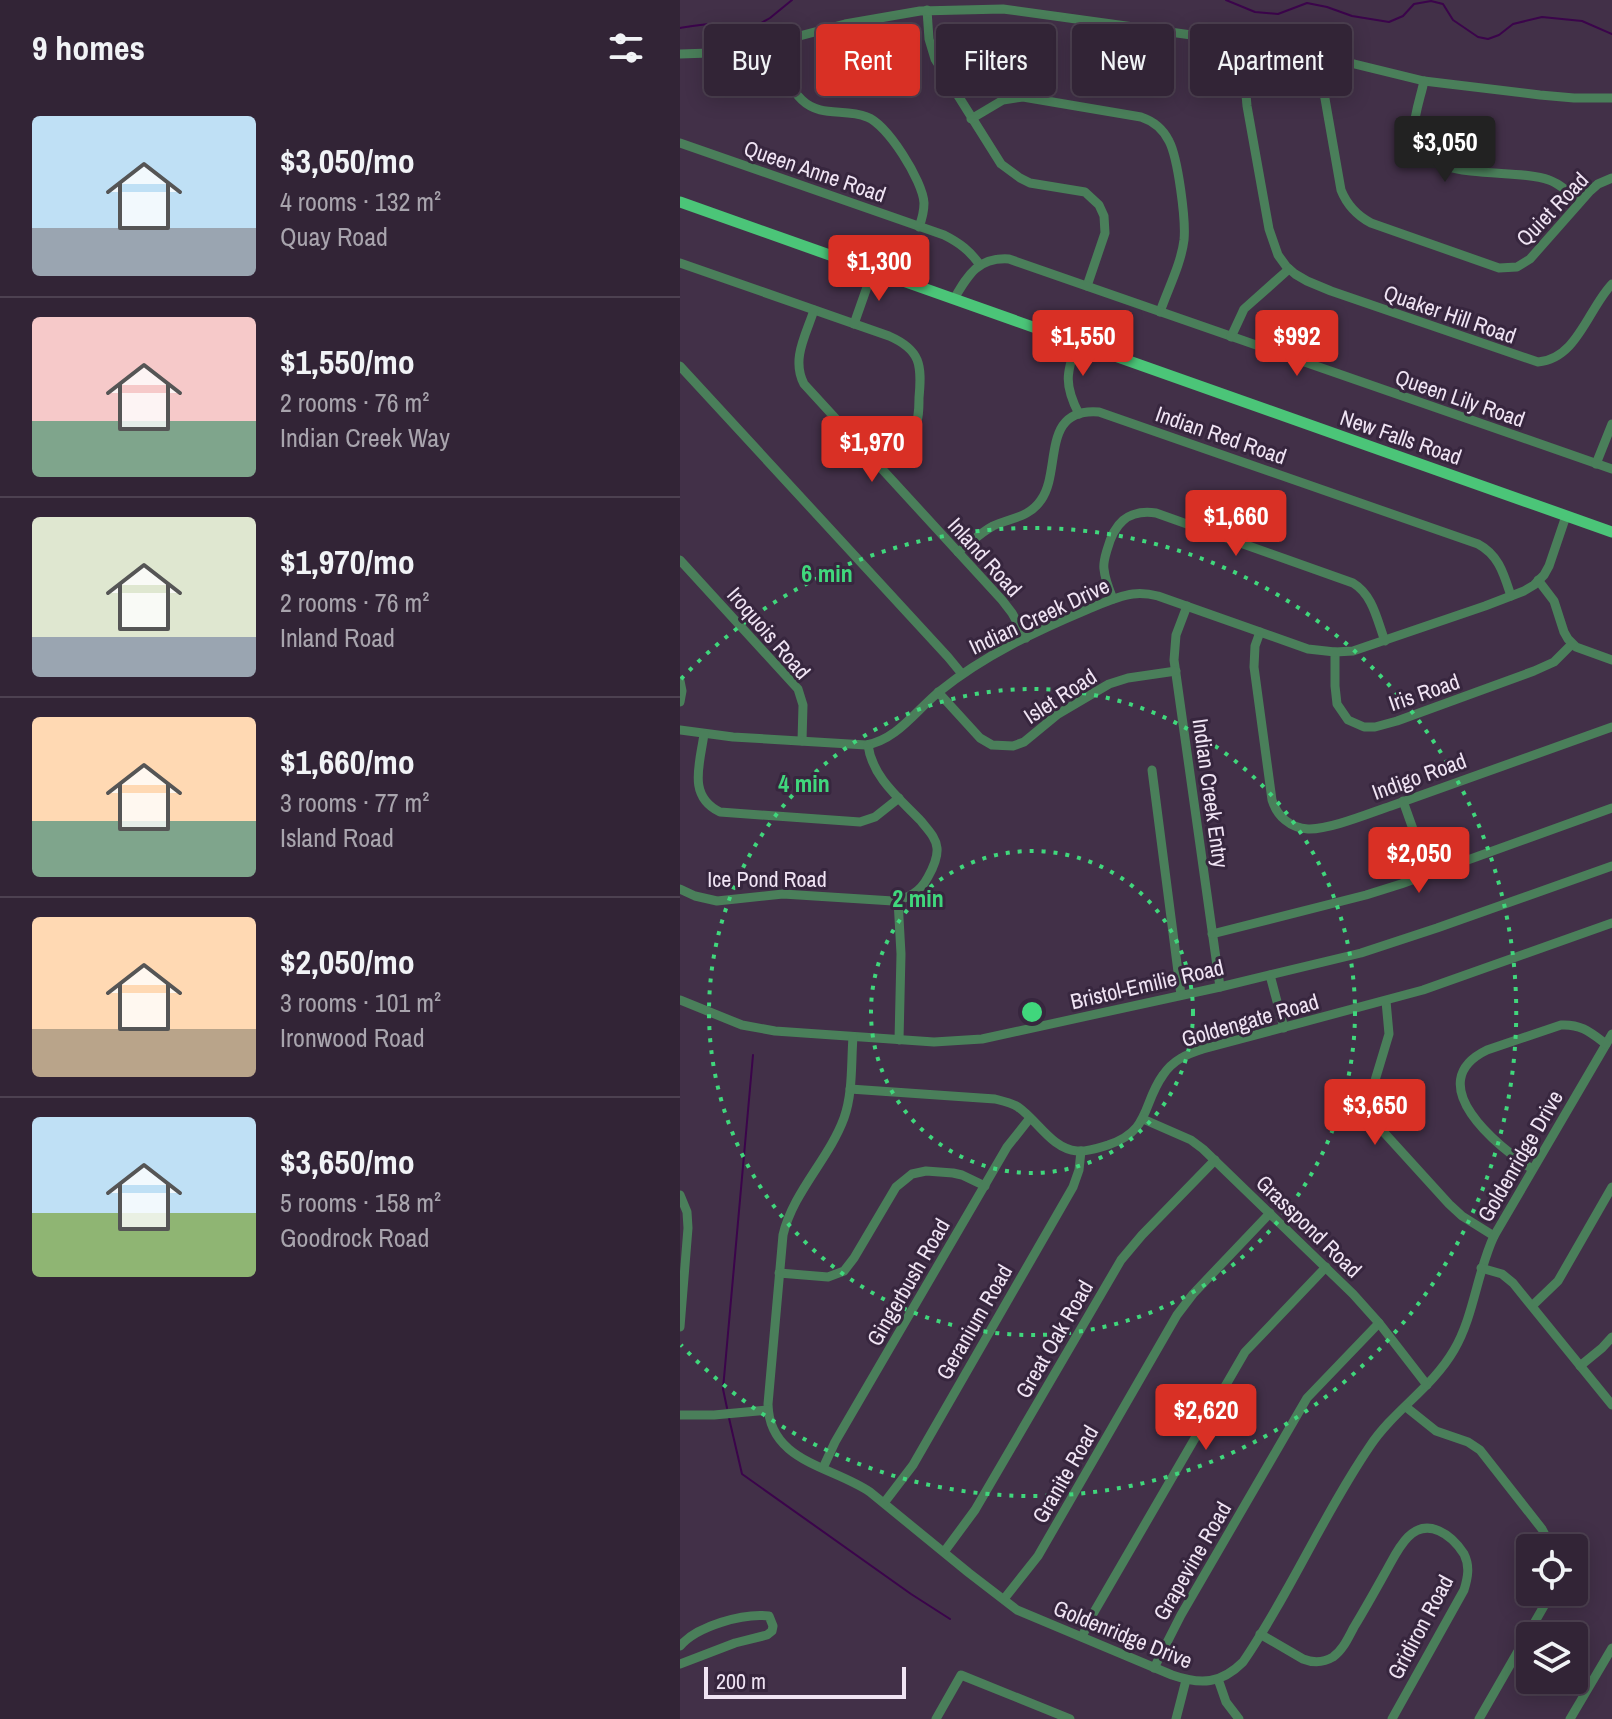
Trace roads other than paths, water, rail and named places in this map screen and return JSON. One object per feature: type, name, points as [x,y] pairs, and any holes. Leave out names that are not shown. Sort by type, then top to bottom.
[{"type":"main road","name":"New Falls Road","points":[[680,202],[1612,532]]},
{"type":"street","points":[[800,37],[845,24],[927,10],[983,8],[1190,35]]},
{"type":"street","points":[[927,10],[931,50],[1001,164],[1020,178],[1038,185],[1085,192],[1099,205],[1106,229],[1087,286]]},
{"type":"street","points":[[680,54],[704,53]]},
{"type":"street","points":[[1352,63],[1424,81],[1540,95],[1612,98]]},
{"type":"street","points":[[1424,81],[1414,132],[1418,145],[1428,159],[1453,168],[1545,178],[1579,201]]},
{"type":"street","points":[[798,96],[826,112],[856,114],[880,125],[921,188],[924,202],[919,227]]},
{"type":"street","points":[[1231,337],[1244,309],[1289,269],[1278,255],[1269,229],[1246,96]]},
{"type":"street","name":"Quiet Road","points":[[1324,96],[1344,199],[1355,212],[1366,220],[1488,264],[1509,268],[1530,259],[1579,201],[1598,184],[1612,178]]},
{"type":"street","points":[[971,119],[1003,100],[1023,97],[1141,117],[1163,131],[1172,148],[1185,223],[1181,252],[1160,312]]},
{"type":"street","name":"Queen Anne Road","points":[[680,143],[960,243],[980,265]]},
{"type":"street","name":"Queen Lily Road","points":[[980,265],[995,259],[1009,259],[1612,469]]},
{"type":"street","points":[[680,263],[907,345],[920,368],[915,427],[878,466]]},
{"type":"street","points":[[954,299],[971,272],[980,265]]},
{"type":"street","name":"Quaker Hill Road","points":[[1289,269],[1331,291],[1538,362],[1557,357],[1568,348],[1612,284]]},
{"type":"street","points":[[854,324],[873,270]]},
{"type":"street","name":"Inland Road","points":[[814,310],[798,359],[801,378],[808,389],[1007,607],[1026,638]]},
{"type":"street","points":[[958,552],[992,526],[1026,515],[1041,501],[1048,487],[1056,438],[1066,423],[1079,414],[1067,386],[1077,343]]},
{"type":"street","points":[[680,366],[962,674]]},
{"type":"street","name":"Indian Red Road","points":[[1079,414],[1092,411],[1109,414],[1478,544],[1499,563],[1511,596]]},
{"type":"street","points":[[1596,464],[1612,424]]},
{"type":"street","points":[[1113,599],[1104,565],[1113,532],[1120,523],[1136,514],[1156,513],[1358,585],[1370,600],[1385,641]]},
{"type":"street","points":[[1566,516],[1549,566],[1538,580],[1554,601],[1564,632],[1572,644],[1612,660]]},
{"type":"street","name":"Iroquois Road","points":[[680,560],[798,689],[803,712],[802,741]]},
{"type":"street","name":"Indian Creek Drive","points":[[868,745],[887,738],[962,674],[1063,620],[1136,593],[1153,594],[1308,649],[1335,652],[1360,649],[1385,641],[1524,591],[1538,580]]},
{"type":"street","name":"Indian Creek Entry","points":[[1187,606],[1175,645],[1176,671],[1220,987]]},
{"type":"street","name":"Indigo Road","points":[[1260,632],[1255,646],[1254,667],[1269,785],[1277,813],[1295,826],[1313,829],[1403,801],[1612,727]]},
{"type":"street","name":"Iris Road","points":[[1335,652],[1339,710],[1348,720],[1368,727],[1397,721],[1534,671],[1554,662],[1572,644]]},
{"type":"street","name":"Islet Road","points":[[938,692],[980,738],[992,745],[1013,746],[1024,742],[1058,714],[1109,684],[1176,671]]},
{"type":"street","points":[[680,681],[680,702]]},
{"type":"street","points":[[680,730],[868,745],[878,774],[932,836],[938,852],[922,887],[898,900],[901,954],[899,1040]]},
{"type":"street","points":[[704,734],[698,788],[706,803],[720,812],[860,822],[875,817],[899,798]]},
{"type":"street","points":[[1152,770],[1181,995]]},
{"type":"street","points":[[1403,801],[1429,874]]},
{"type":"street","points":[[1212,934],[1366,895],[1612,808]]},
{"type":"street","name":"Bristol-Emilie Road","points":[[680,1000],[757,1029],[934,1042],[982,1039],[1220,987],[1387,945],[1612,866]]},
{"type":"street","name":"Ice Pond Road","points":[[680,889],[717,901],[783,894],[898,900]]},
{"type":"street","name":"Goldengate Road","points":[[1081,1151],[1127,1136],[1143,1119],[1161,1077],[1178,1059],[1203,1049],[1444,983],[1612,923]]},
{"type":"street","points":[[1270,975],[1284,1028]]},
{"type":"street","points":[[1386,1001],[1389,1034],[1370,1097],[1372,1112],[1379,1127],[1449,1204],[1494,1236]]},
{"type":"street","points":[[1532,1169],[1501,1146],[1466,1106],[1459,1083],[1463,1070],[1480,1053],[1561,1025],[1580,1026],[1606,1044]]},
{"type":"street","name":"Goldenridge Drive","points":[[853,1037],[847,1107],[839,1129],[798,1198],[785,1227],[768,1410],[772,1426],[794,1454],[856,1482],[1024,1613],[1154,1668],[1186,1680],[1206,1682],[1227,1676],[1243,1662],[1374,1440],[1427,1385],[1455,1348],[1494,1236],[1612,1034]]},
{"type":"street","points":[[850,1089],[995,1099],[1015,1105],[1060,1145],[1081,1151]]},
{"type":"street","name":"Gingerbush Road","points":[[823,1468],[835,1442],[1007,1147],[1030,1118]]},
{"type":"street","name":"Grasspond Road","points":[[1143,1119],[1191,1140],[1215,1160],[1379,1323],[1427,1385]]},
{"type":"street","name":"Geranium Road","points":[[884,1503],[913,1465],[1073,1187],[1081,1151]]},
{"type":"street","name":"Great Oak Road","points":[[944,1552],[975,1510],[1121,1260],[1215,1160]]},
{"type":"street","points":[[779,1273],[828,1277],[844,1271],[896,1187],[912,1174],[926,1171],[953,1173],[985,1186]]},
{"type":"street","points":[[1532,1306],[1558,1281],[1612,1187]]},
{"type":"street","points":[[680,1195],[688,1218],[680,1327]]},
{"type":"street","name":"Granite Road","points":[[1004,1599],[1038,1556],[1177,1315],[1270,1213]]},
{"type":"street","points":[[1082,1637],[1241,1359],[1254,1341],[1326,1267]]},
{"type":"street","points":[[1481,1268],[1508,1278],[1612,1405]]},
{"type":"street","name":"Grapevine Road","points":[[1154,1668],[1181,1615],[1307,1398],[1379,1323]]},
{"type":"street","points":[[1580,1366],[1612,1337]]},
{"type":"street","points":[[1406,1407],[1436,1431],[1468,1442],[1480,1450],[1545,1534]]},
{"type":"street","points":[[680,1415],[768,1410]]},
{"type":"street","name":"Gridiron Road","points":[[1260,1634],[1303,1659],[1326,1661],[1345,1644],[1397,1552],[1410,1535],[1424,1528],[1443,1532],[1454,1541],[1467,1561],[1468,1576],[1464,1590],[1392,1719]]},
{"type":"street","points":[[1479,1719],[1544,1606]]},
{"type":"street","points":[[680,1646],[703,1629],[728,1620],[758,1615],[769,1616],[772,1620],[772,1631],[767,1635],[735,1643],[680,1664]]},
{"type":"street","points":[[1570,1719],[1612,1648]]},
{"type":"street","points":[[936,1719],[961,1675],[1070,1719]]},
{"type":"street","points":[[1218,1679],[1226,1702],[1239,1719]]},
{"type":"street","points":[[1176,1719],[1186,1680]]},
{"type":"waterway","points":[[680,28],[726,23],[754,27],[792,0]]},
{"type":"waterway","points":[[1226,0],[1255,12],[1278,14],[1307,3],[1352,16],[1389,22],[1403,16],[1414,4],[1431,1],[1443,4],[1453,20],[1478,37],[1488,39],[1513,24],[1542,17],[1582,21],[1612,34]]},
{"type":"waterway","points":[[727,1408],[723,1389],[753,1055]]},
{"type":"waterway","points":[[729,1418],[742,1474],[950,1619]]}]
